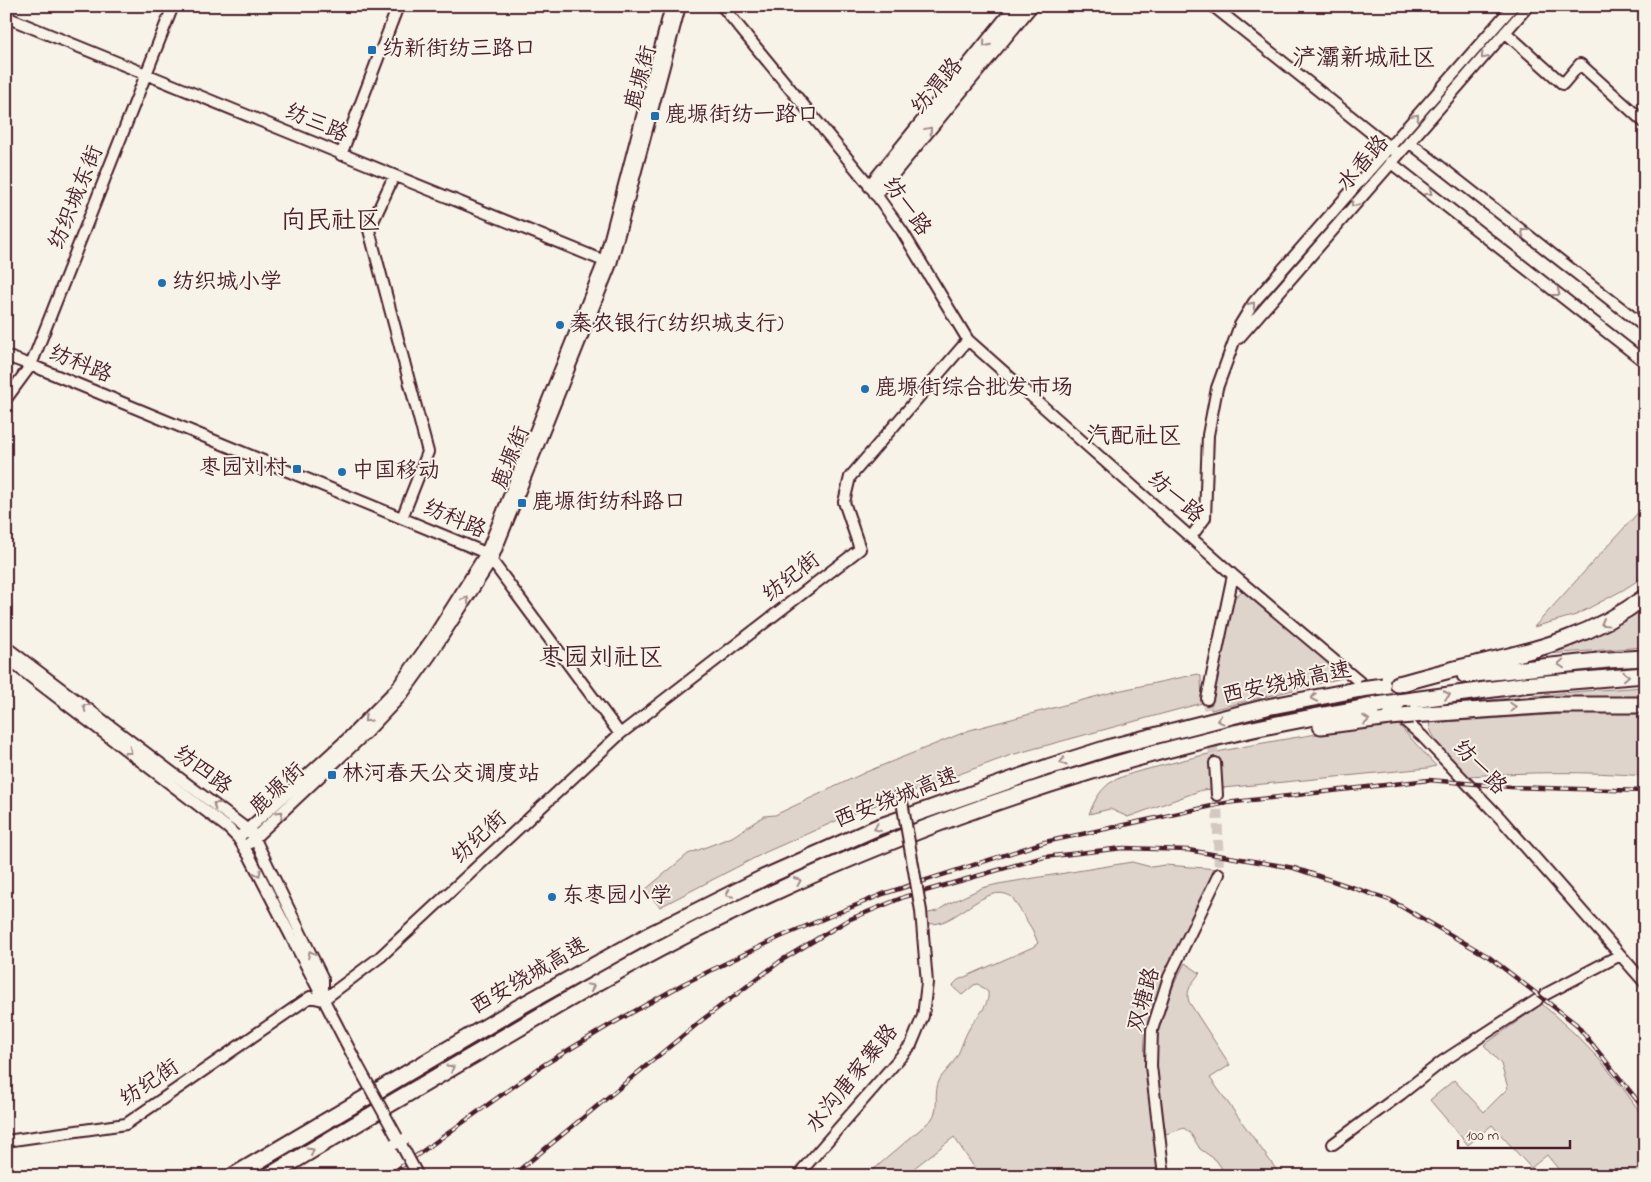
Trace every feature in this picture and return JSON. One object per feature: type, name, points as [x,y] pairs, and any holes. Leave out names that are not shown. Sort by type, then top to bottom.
[{"type":"highway","points":[[1391,685],[1525,653],[1564,641],[1600,625],[1645,596]]},
{"type":"highway","name":"西安绕城高速","points":[[233,1176],[521,1006],[632,944],[684,916],[763,878],[878,827],[1048,766],[1111,747],[1267,707],[1391,685],[1523,668],[1645,658]]},
{"type":"highway","name":"西安绕城高速","points":[[269,1176],[528,1022],[710,923],[766,895],[891,841],[995,803],[1096,770],[1213,738],[1377,705],[1523,685],[1645,675]]},
{"type":"highway","points":[[1213,738],[1412,715],[1554,705],[1645,705]]},
{"type":"main road","name":"纺渭路","points":[[873,190],[1016,6]]},
{"type":"main road","name":"纺渭路","points":[[873,190],[1031,6]]},
{"type":"street","name":"纺织城东街","points":[[6,399],[31,365],[173,6]]},
{"type":"street","points":[[341,155],[398,6]]},
{"type":"street","name":"鹿塬街","points":[[607,262],[671,6]]},
{"type":"street","name":"鹿塬街","points":[[244,848],[367,732],[402,695],[430,656],[489,557],[607,262],[680,6]]},
{"type":"street","name":"纺一路","points":[[722,6],[873,190],[902,231],[968,340],[1233,575],[1422,736],[1502,819],[1620,955],[1642,977]]},
{"type":"street","points":[[1214,6],[1394,151]]},
{"type":"street","name":"水香路","points":[[1191,537],[1204,518],[1210,424],[1217,388],[1240,325],[1249,308],[1394,151],[1513,6]]},
{"type":"street","name":"水香路","points":[[1231,349],[1246,328],[1390,162],[1394,151],[1409,142],[1528,6]]},
{"type":"street","name":"纺三路","points":[[6,17],[607,262]]},
{"type":"street","points":[[1505,32],[1563,84],[1580,64],[1645,122]]},
{"type":"street","points":[[1409,142],[1645,327]]},
{"type":"street","points":[[1390,162],[1645,362]]},
{"type":"street","points":[[394,176],[369,230],[428,452],[402,518]]},
{"type":"street","name":"纺纪街","points":[[6,1141],[126,1124],[310,997],[323,1000],[380,957],[620,734],[860,549],[844,502],[850,477],[968,340]]},
{"type":"street","name":"纺科路","points":[[6,356],[402,518],[489,557],[620,734]]},
{"type":"street","name":"鹿塬街","points":[[238,838],[347,739],[396,689],[489,557]]},
{"type":"street","points":[[1207,699],[1233,575]]},
{"type":"street","name":"纺四路","points":[[6,647],[248,828],[255,838],[323,979],[323,1000]]},
{"type":"street","name":"纺四路","points":[[6,658],[177,787],[238,838],[356,1064],[418,1176]]},
{"type":"street","points":[[1214,762],[1217,795]]},
{"type":"street","name":"水沟唐家寨路","points":[[802,1176],[803,1169],[911,1045],[923,1016],[927,983],[921,912],[900,790]]},
{"type":"street","name":"双塘路","points":[[1164,1176],[1151,1066],[1152,1030],[1169,978],[1219,874]]},
{"type":"street","points":[[1333,1144],[1443,1061],[1542,997],[1620,955]]},
{"type":"shaded area","points":[[1645,505],[1645,576],[1576,615],[1534,627]]},
{"type":"shaded area","points":[[1243,590],[1346,677],[1211,710],[1209,702],[1232,600]]},
{"type":"shaded area","points":[[1645,602],[1645,647],[1547,654],[1548,650]]},
{"type":"shaded area","points":[[1198,674],[1201,676],[1202,703],[1011,755],[854,813],[766,852],[660,907],[645,890],[688,854],[732,837],[764,816],[775,815],[866,772],[970,730],[1117,691]]},
{"type":"shaded area","points":[[1645,687],[1645,700],[1459,707],[1460,703]]},
{"type":"shaded area","points":[[1577,713],[1645,714],[1645,776],[1557,773],[1469,776],[1439,745],[1429,723]]},
{"type":"shaded area","points":[[1396,722],[1436,766],[1202,790],[1128,817],[1110,809],[1089,814],[1097,797],[1106,786],[1136,772],[1251,745]]},
{"type":"shaded area","points":[[1132,862],[1151,867],[1165,865],[1218,869],[1214,887],[1157,1000],[1148,1032],[1164,1176],[980,1176],[954,1137],[904,1176],[866,1176],[931,1120],[936,1110],[937,1090],[940,1079],[952,1064],[969,1029],[987,1002],[988,992],[978,984],[962,995],[953,985],[958,980],[1033,947],[1038,943],[1032,929],[1012,897],[1002,893],[981,899],[948,920],[937,923],[927,923],[925,914],[937,911],[982,888]]},
{"type":"shaded area","points":[[1185,963],[1200,973],[1189,990],[1189,1002],[1230,1065],[1210,1078],[1281,1176],[1227,1176],[1216,1160],[1200,1149],[1191,1134],[1184,1128],[1166,1134],[1156,1077],[1155,1048],[1160,1019]]},
{"type":"shaded area","points":[[1542,1004],[1599,1059],[1645,1119],[1645,1176],[1564,1176],[1547,1155],[1531,1168],[1492,1125],[1468,1145],[1430,1100],[1454,1080],[1484,1112],[1508,1088],[1501,1064],[1484,1045]]},
{"type":"tunnel","points":[[1207,699],[1215,763]]},
{"type":"tunnel","points":[[1217,795],[1219,874]]},
{"type":"railway","points":[[388,1176],[542,1066],[685,983],[780,937],[883,894],[1045,842],[1226,803],[1429,780],[1511,787],[1645,791]]},
{"type":"railway","points":[[512,1176],[702,1020],[782,960],[848,920],[904,897],[1044,857],[1123,848],[1188,850],[1294,868],[1390,900],[1489,957],[1576,1024],[1645,1110]]},
{"type":"place","name":"纺新街纺三路口","points":[[372,50]]},
{"type":"place","name":"鹿塬街纺一路口","points":[[655,116]]},
{"type":"place","name":"纺织城小学","points":[[162,283]]},
{"type":"place","name":"秦农银行(纺织城支行)","points":[[560,325]]},
{"type":"place","name":"鹿塬街综合批发市场","points":[[865,389]]},
{"type":"place","name":"枣园刘村","points":[[297,469]]},
{"type":"place","name":"中国移动","points":[[342,472]]},
{"type":"place","name":"鹿塬街纺科路口","points":[[522,503]]},
{"type":"place","name":"林河春天公交调度站","points":[[332,775]]},
{"type":"place","name":"东枣园小学","points":[[552,897]]},
{"type":"district","name":"浐灞新城社区","points":[[1364,59]]},
{"type":"district","name":"向民社区","points":[[331,222]]},
{"type":"district","name":"汽配社区","points":[[1134,437]]},
{"type":"district","name":"枣园刘社区","points":[[601,659]]}]
